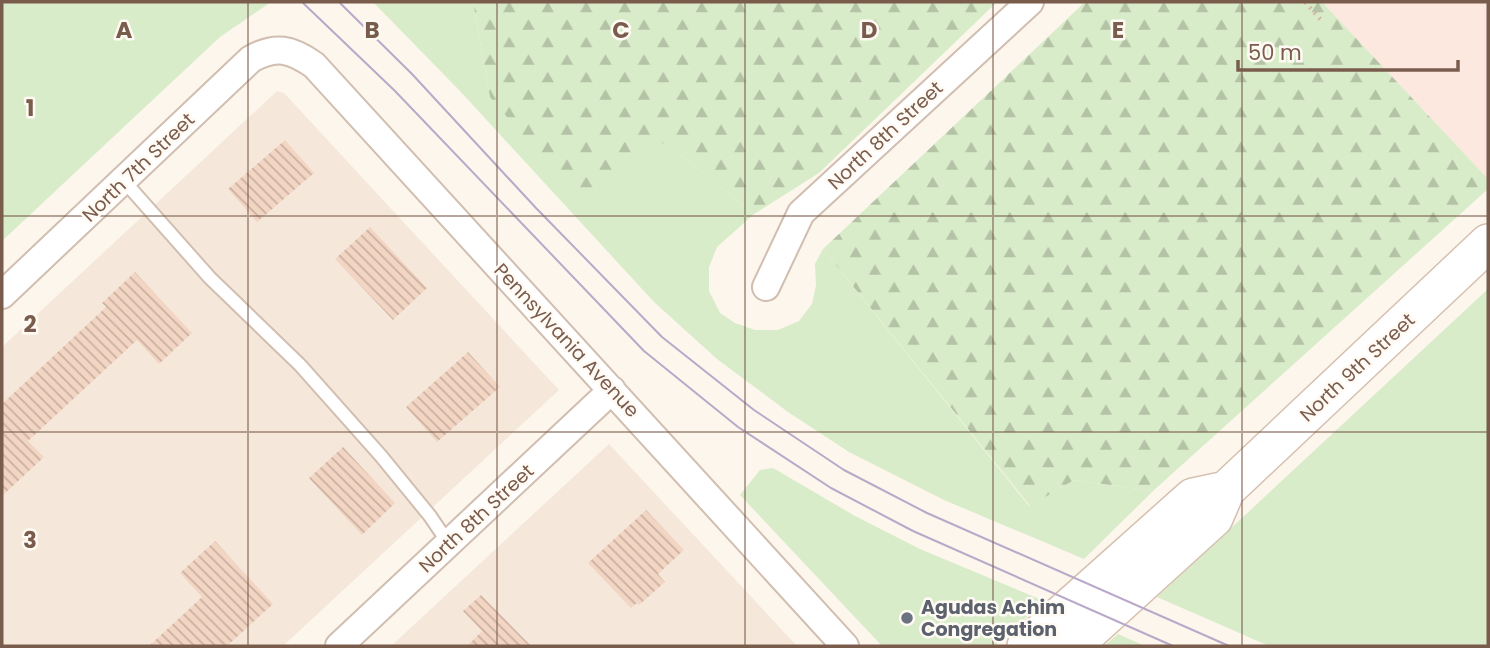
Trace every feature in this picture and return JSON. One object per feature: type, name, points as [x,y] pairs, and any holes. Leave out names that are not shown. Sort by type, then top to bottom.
[{"type":"main road","name":"North 9th Street","points":[[1073,646],[1214,519],[1226,490],[1488,243]]},
{"type":"main road","name":"North 9th Street","points":[[1026,646],[1193,498],[1226,490]]},
{"type":"street","name":"North 8th Street","points":[[766,287],[801,213],[1030,2]]},
{"type":"street","name":"North 7th Street","points":[[2,295],[251,59],[265,51],[278,50]]},
{"type":"street","name":"Pennsylvania Avenue","points":[[278,50],[297,53],[314,65],[845,646]]},
{"type":"street","name":"North 8th Street","points":[[339,646],[612,390]]},
{"type":"lane","points":[[124,181],[210,278],[300,365],[327,395],[430,516],[449,544]]},
{"type":"path","points":[[1305,2],[1322,21]]},
{"type":"shaded area","points":[[1322,2],[1488,2],[1488,179],[1484,175]]},
{"type":"shaded area","points":[[277,91],[284,93],[559,390],[283,646],[2,646],[2,347]]},
{"type":"shaded area","points":[[609,444],[797,646],[391,646]]},
{"type":"green space","points":[[2,2],[271,2],[220,37],[2,241]]},
{"type":"green space","points":[[373,2],[473,2],[490,97],[665,142],[754,214],[717,247],[709,267],[709,291],[720,313],[735,323],[755,330],[778,330],[799,321],[812,304],[816,285],[815,264],[823,249],[1029,506],[1074,480],[1153,491],[1084,559],[944,500],[849,452],[788,412],[717,359],[654,302],[459,90]]},
{"type":"green space","points":[[473,2],[997,2],[819,173],[754,214],[665,142],[578,200],[490,97]]},
{"type":"green space","points":[[1085,2],[1322,2],[1488,179],[1488,189],[1153,491],[1074,480],[1030,506],[823,249]]},
{"type":"green space","points":[[1488,289],[1488,646],[1269,646],[1157,597]]},
{"type":"green space","points":[[773,468],[855,516],[920,549],[1044,601],[995,646],[882,646],[740,495],[760,470]]},
{"type":"green space","points":[[1118,634],[1145,646],[1104,646]]},
{"type":"building","points":[[285,140],[314,173],[257,222],[228,189]]},
{"type":"building","points":[[370,227],[427,288],[393,320],[335,259]]},
{"type":"building","points":[[135,272],[192,333],[159,364],[137,340],[28,441],[44,457],[2,496],[2,404],[106,307],[102,303]]},
{"type":"building","points":[[468,352],[500,387],[437,442],[406,407]]},
{"type":"building","points":[[343,447],[395,503],[362,535],[309,478]]},
{"type":"building","points":[[646,510],[684,550],[658,574],[665,582],[639,605],[637,603],[631,608],[588,563]]},
{"type":"building","points":[[215,541],[273,604],[227,646],[149,646],[202,597],[180,573]]},
{"type":"building","points":[[481,595],[531,646],[467,646],[482,631],[463,611]]},
{"type":"tram line","points":[[302,2],[395,91],[644,351],[738,427],[831,488],[913,531],[1173,646]]},
{"type":"tram line","points":[[339,2],[412,74],[536,208],[662,337],[754,410],[844,470],[927,513],[1229,646]]},
{"type":"place","name":"Agudas Achim Congregation","points":[[907,618]]}]
